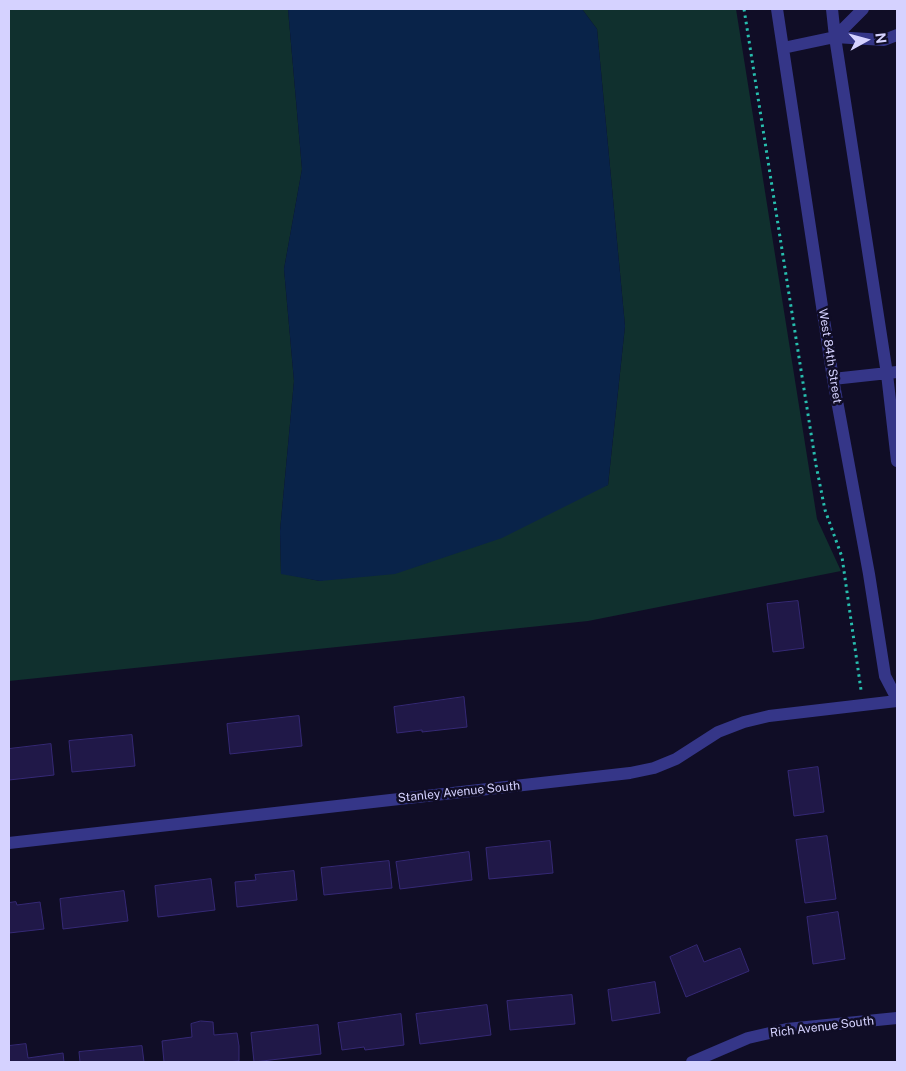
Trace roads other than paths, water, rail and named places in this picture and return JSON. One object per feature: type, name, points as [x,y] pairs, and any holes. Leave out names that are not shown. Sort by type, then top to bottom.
[{"type":"street","name":"West 84th Street","points":[[777,9],[833,379],[869,574],[885,676],[897,700]]},
{"type":"street","points":[[832,9],[835,37],[892,373],[897,461]]},
{"type":"street","points":[[835,37],[863,9]]},
{"type":"street","points":[[783,48],[835,37],[884,40],[897,35]]},
{"type":"street","points":[[833,379],[892,373]]},
{"type":"street","name":"Stanley Avenue South","points":[[9,843],[630,773],[654,768],[676,759],[718,732],[744,722],[769,716],[897,700]]},
{"type":"street","name":"Rich Avenue South","points":[[692,1062],[748,1038],[787,1029],[897,1018]]},
{"type":"water","points":[[288,9],[582,9],[597,29],[625,326],[608,485],[502,538],[395,574],[320,581],[281,574],[280,531],[294,381],[284,269],[302,169]]}]
